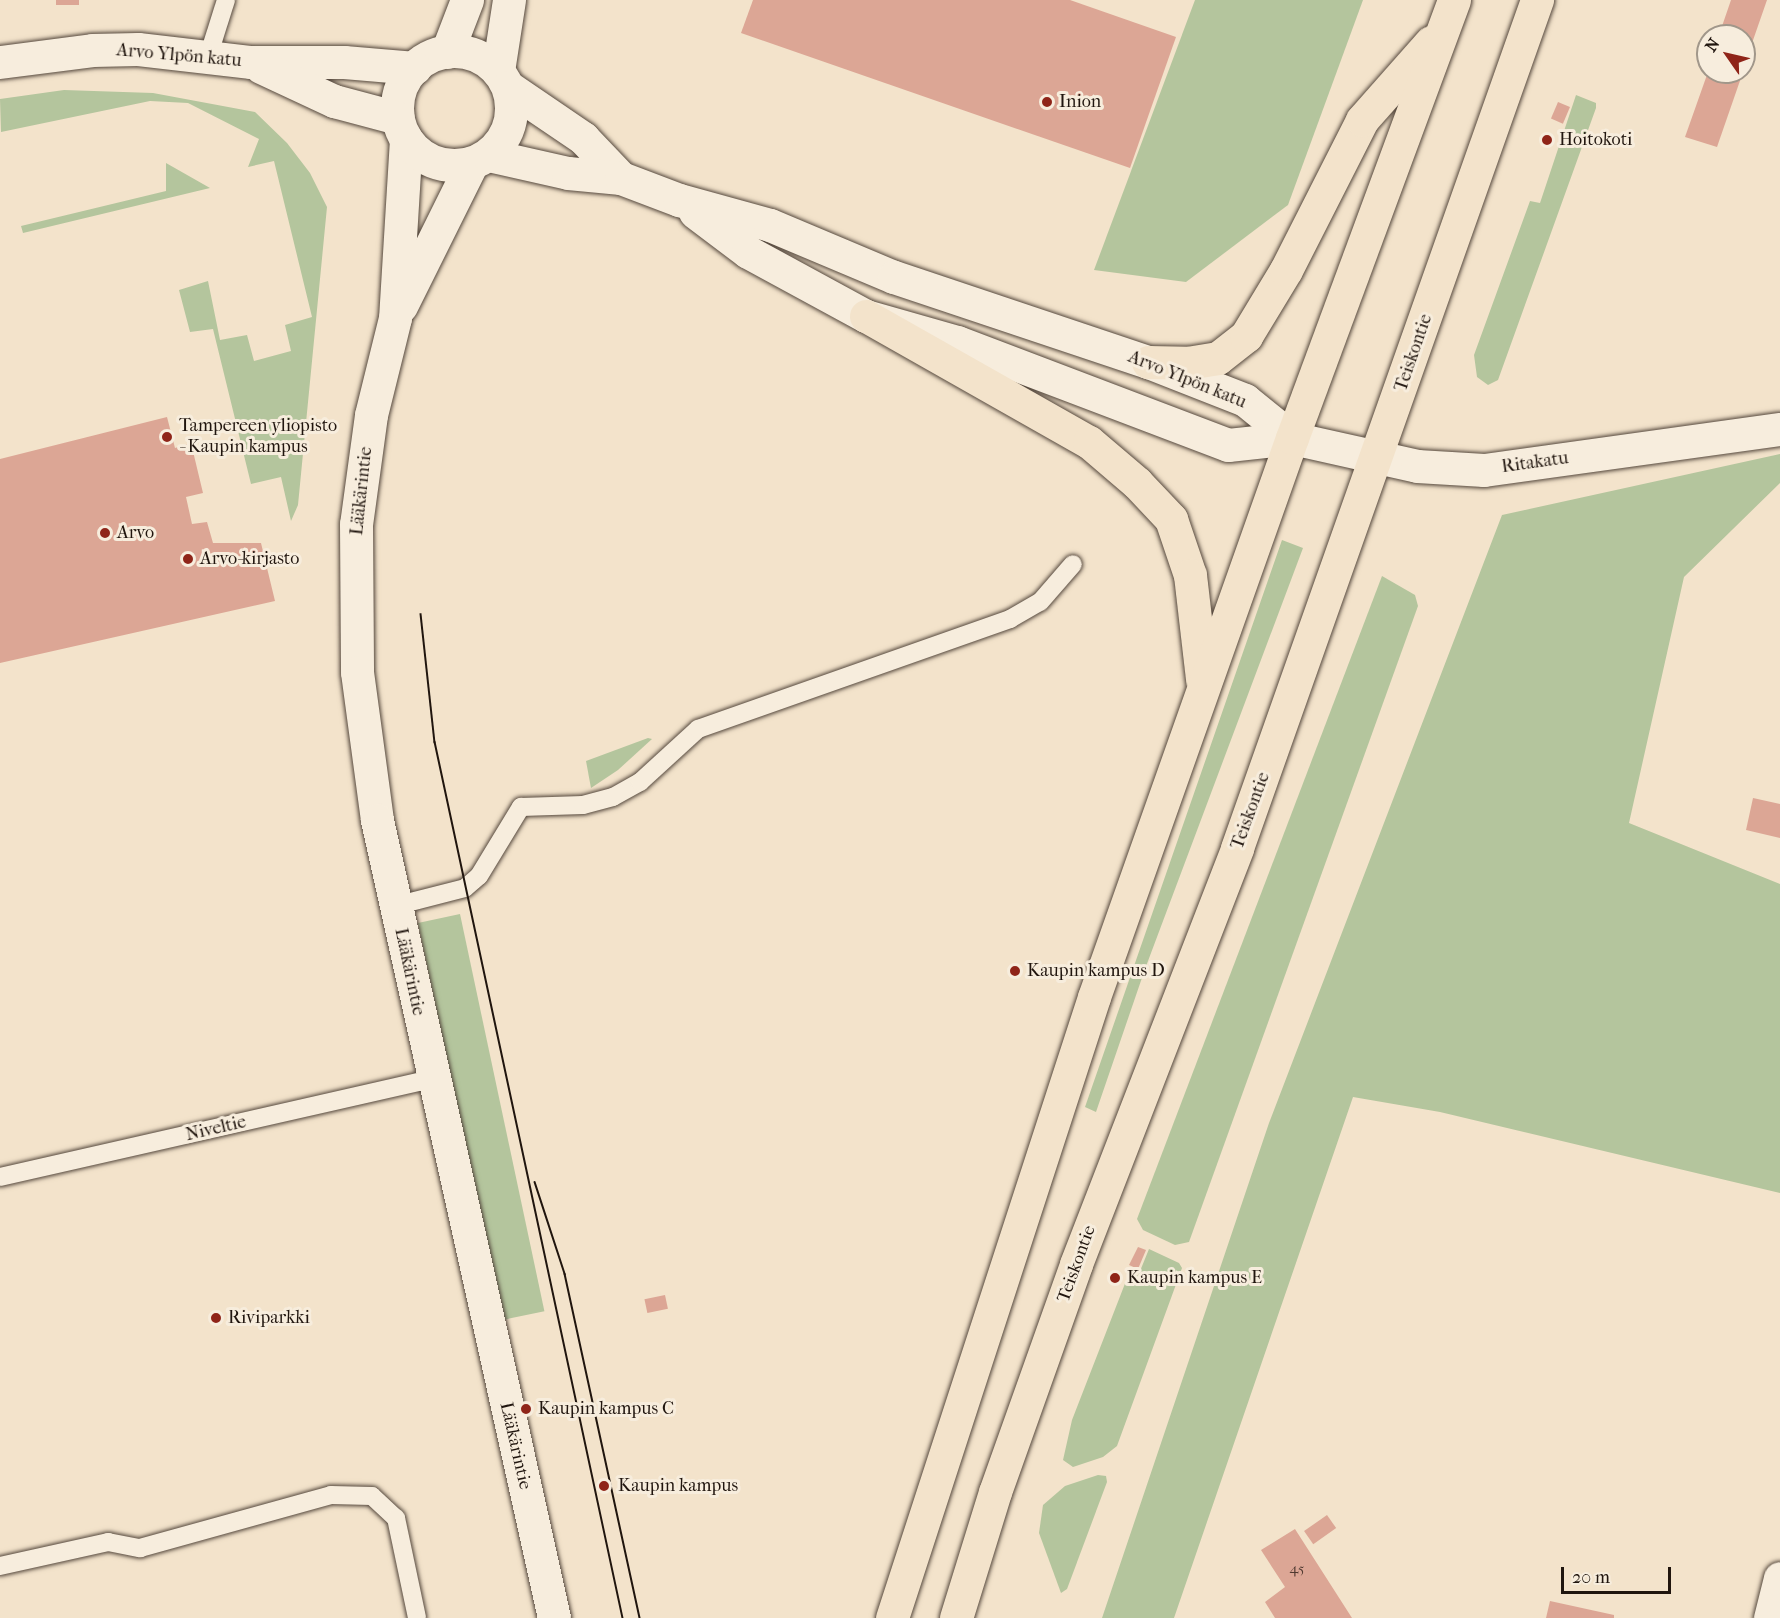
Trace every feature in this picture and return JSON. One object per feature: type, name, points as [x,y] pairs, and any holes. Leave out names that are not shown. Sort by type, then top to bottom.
[{"type":"highway","name":"Teiskontie","points":[[956,1618],[995,1492],[1076,1264],[1237,848],[1537,0]]},
{"type":"highway","points":[[1148,362],[1187,363],[1218,358],[1246,336],[1286,270],[1362,120],[1449,14]]},
{"type":"highway","points":[[892,1618],[1094,997],[1292,438],[1449,14]]},
{"type":"highway","points":[[866,316],[1089,442],[1137,483],[1171,519],[1190,575],[1200,640],[1203,692]]},
{"type":"street","points":[[447,52],[467,0]]},
{"type":"street","points":[[503,79],[483,59],[465,52],[447,52],[428,57],[415,68],[398,97],[402,128],[418,153],[434,162],[453,166],[480,159],[502,141],[510,124],[503,79],[508,0]]},
{"type":"street","name":"Arvo Ylpön katu","points":[[0,62],[92,50],[138,49],[251,62],[415,68]]},
{"type":"street","name":"Arvo Ylpön katu","points":[[251,62],[334,101],[402,128]]},
{"type":"street","name":"Arvo Ylpön katu","points":[[503,79],[584,138],[621,178]]},
{"type":"street","name":"Lääkärintie","points":[[402,128],[395,318],[371,415],[356,524],[357,672],[376,820],[554,1618]]},
{"type":"street","name":"Arvo Ylpön katu","points":[[480,159],[568,173],[621,178],[679,200],[770,225],[894,277],[1148,362],[1245,400],[1292,438]]},
{"type":"street","name":"Lääkärintie","points":[[395,318],[480,159]]},
{"type":"street","name":"Arvo Ylpön katu","points":[[679,200],[748,252],[866,316],[957,342],[1228,445],[1292,438]]},
{"type":"street","name":"Ritakatu","points":[[1292,438],[1437,469],[1485,470],[1780,429]]},
{"type":"street","points":[[1770,1618],[1780,1578]]},
{"type":"lane","points":[[208,57],[226,0]]},
{"type":"lane","points":[[395,906],[465,888],[478,876],[521,807],[583,804],[613,797],[640,782],[698,729],[1010,619],[1040,602],[1073,564]]},
{"type":"lane","name":"Niveltie","points":[[0,1177],[432,1079]]},
{"type":"lane","points":[[0,1566],[108,1542],[140,1548],[332,1495],[372,1496],[396,1518],[417,1618]]},
{"type":"green space","points":[[1195,0],[1363,0],[1288,205],[1186,282],[1094,270]]},
{"type":"green space","points":[[64,90],[153,93],[255,112],[287,143],[310,173],[327,207],[298,505],[291,521],[281,477],[251,484],[213,329],[190,332],[179,290],[208,281],[220,340],[247,335],[254,361],[291,351],[285,325],[312,317],[274,161],[248,167],[259,139],[188,103],[150,101],[1,132],[0,99]]},
{"type":"green space","points":[[1576,95],[1596,103],[1596,108],[1498,380],[1488,385],[1477,377],[1474,355],[1530,201],[1540,203]]},
{"type":"green space","points":[[166,163],[210,188],[23,233],[21,226],[166,191]]},
{"type":"green space","points":[[1780,454],[1780,483],[1684,577],[1629,823],[1780,884],[1780,1193],[1440,1112],[1353,1097],[1174,1618],[1102,1618],[1269,1123],[1502,515]]},
{"type":"green space","points":[[1282,540],[1303,548],[1145,969],[1096,1112],[1085,1107]]},
{"type":"green space","points":[[1382,576],[1415,595],[1418,606],[1189,1242],[1175,1245],[1143,1230],[1137,1219]]},
{"type":"green space","points":[[648,738],[652,739],[618,770],[591,788],[586,761]]},
{"type":"green space","points":[[460,914],[544,1311],[502,1320],[418,923]]},
{"type":"green space","points":[[1149,1249],[1179,1263],[1182,1268],[1117,1446],[1103,1457],[1073,1467],[1063,1460],[1072,1420],[1126,1281],[1135,1273],[1138,1276]]},
{"type":"green space","points":[[1098,1475],[1106,1476],[1107,1482],[1067,1589],[1061,1593],[1039,1533],[1043,1505],[1065,1486]]},
{"type":"building","points":[[56,0],[79,0],[79,5],[56,5]]},
{"type":"building","name":"Inion","points":[[753,0],[1070,0],[1176,37],[1130,168],[741,33]]},
{"type":"building","points":[[1731,0],[1767,0],[1756,32],[1756,24],[1723,24]]},
{"type":"building","points":[[1704,84],[1739,84],[1717,147],[1685,137]]},
{"type":"building","points":[[1558,102],[1570,107],[1563,124],[1551,119]]},
{"type":"building","name":"Arvo","points":[[167,417],[175,448],[191,443],[203,493],[186,497],[192,524],[207,522],[213,543],[261,543],[275,601],[0,663],[0,459]]},
{"type":"building","points":[[1753,798],[1780,804],[1780,838],[1746,830]]},
{"type":"building","points":[[1138,1247],[1146,1250],[1138,1269],[1129,1265]]},
{"type":"building","points":[[665,1295],[668,1309],[647,1313],[644,1299]]},
{"type":"building","points":[[1327,1515],[1336,1528],[1313,1544],[1304,1531]]},
{"type":"building","points":[[1295,1529],[1352,1618],[1275,1618],[1265,1602],[1285,1587],[1261,1550]]},
{"type":"building","points":[[1550,1601],[1614,1615],[1614,1618],[1546,1618]]},
{"type":"tram line","points":[[421,614],[435,742],[623,1618]]},
{"type":"tram line","points":[[535,1182],[565,1274],[640,1618]]},
{"type":"place","name":"Inion","points":[[1047,102]]},
{"type":"place","name":"Hoitokoti","points":[[1547,140]]},
{"type":"place","name":"Tampereen yliopisto - Kaupin kampus","points":[[167,437]]},
{"type":"place","name":"Arvo","points":[[105,533]]},
{"type":"place","name":"Arvo-kirjasto","points":[[188,559]]},
{"type":"place","name":"Kaupin kampus D","points":[[1015,971]]},
{"type":"place","name":"Kaupin kampus E","points":[[1115,1278]]},
{"type":"place","name":"Riviparkki","points":[[216,1318]]},
{"type":"place","name":"Kaupin kampus C","points":[[526,1409]]},
{"type":"place","name":"Kaupin kampus","points":[[604,1486]]}]
